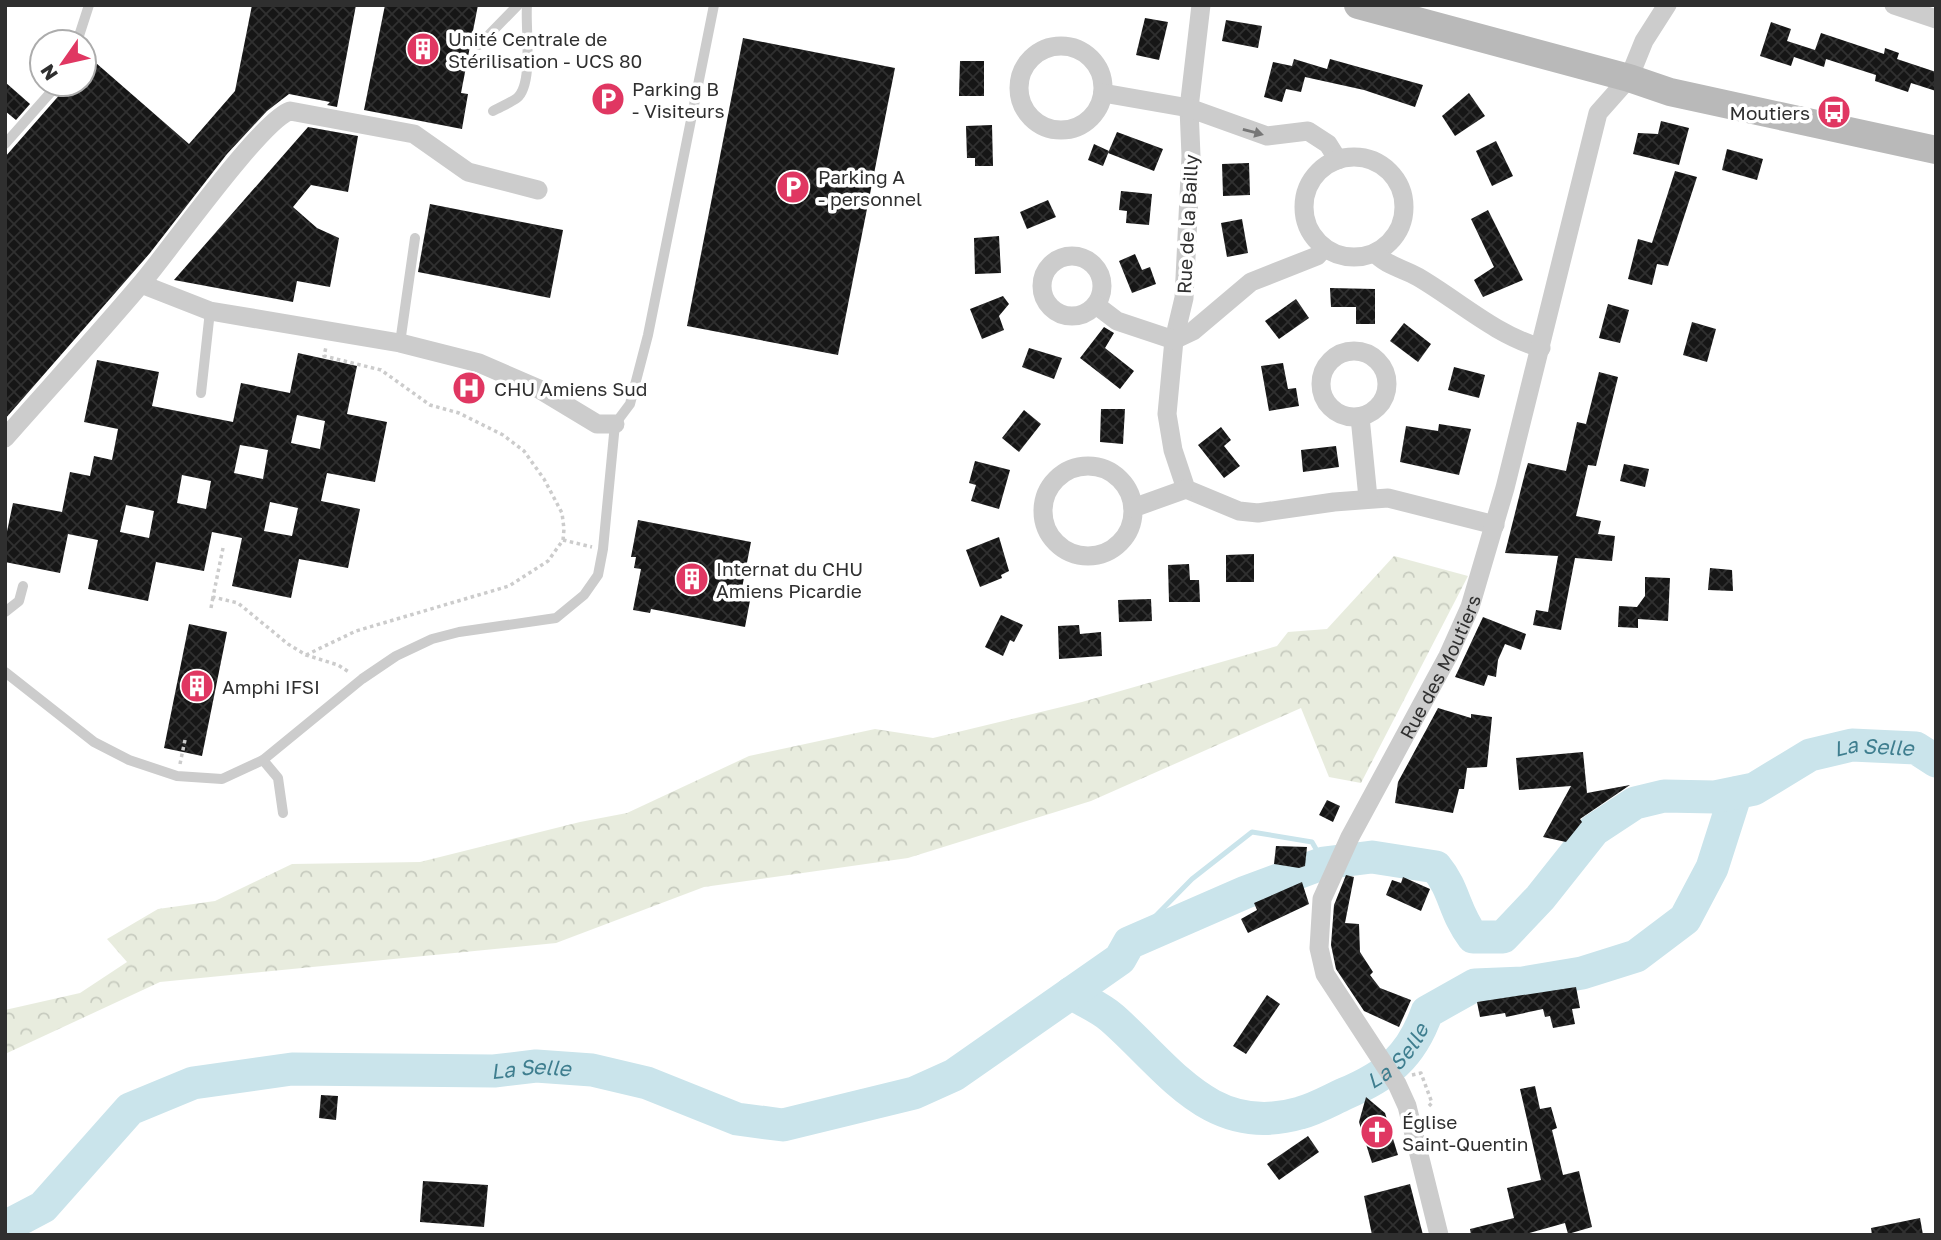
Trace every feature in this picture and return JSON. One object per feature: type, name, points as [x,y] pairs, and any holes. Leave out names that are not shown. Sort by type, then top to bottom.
[{"type":"street","name":"Rue de la Bailly","points":[[1186,489],[1173,450],[1167,414],[1174,340],[1184,298],[1191,156],[1189,108],[1201,5]]},
{"type":"street","points":[[1358,5],[1629,78],[1670,92],[1936,150]]},
{"type":"street","name":"Rue des Moutiers","points":[[1439,1235],[1408,1106],[1397,1084],[1325,974],[1319,947],[1320,920],[1329,878],[1448,656],[1470,607],[1495,526],[1598,113],[1629,78],[1644,41],[1667,5]]},
{"type":"street","points":[[1894,5],[1936,19]]},
{"type":"street","points":[[1063,45],[1088,55],[1098,66],[1103,93],[1091,118],[1066,130],[1046,127],[1029,115],[1018,89],[1027,63],[1049,47],[1063,45]]},
{"type":"street","points":[[1103,93],[1189,108],[1267,136],[1308,131],[1328,144],[1338,160]]},
{"type":"street","points":[[5,438],[141,284],[256,140],[282,114],[290,111],[414,134],[468,172],[538,190]]},
{"type":"street","points":[[1354,157],[1371,160],[1386,169],[1397,181],[1404,197],[1404,214],[1394,237],[1375,253],[1349,257],[1324,248],[1307,223],[1305,200],[1313,178],[1338,160],[1354,157]]},
{"type":"street","points":[[1096,305],[1117,321],[1174,340],[1193,331],[1251,282],[1317,256],[1324,248]]},
{"type":"street","points":[[1375,253],[1381,260],[1400,267],[1437,288],[1477,318],[1541,348]]},
{"type":"street","points":[[141,284],[210,311],[400,343],[480,363],[539,389],[597,424],[615,424]]},
{"type":"street","points":[[1360,417],[1368,498]]},
{"type":"street","points":[[1085,466],[1112,473],[1130,494],[1133,508],[1132,523],[1125,537],[1114,548],[1092,555],[1069,552],[1056,543],[1047,530],[1043,514],[1044,501],[1054,482],[1071,469],[1085,466]]},
{"type":"street","points":[[1133,508],[1186,489],[1239,511],[1258,513],[1368,498],[1388,498],[1495,526]]},
{"type":"lane","points":[[82,28],[89,5]]},
{"type":"lane","points":[[479,45],[518,5]]},
{"type":"lane","points":[[493,111],[519,97],[524,86],[528,64],[527,5]]},
{"type":"lane","points":[[5,672],[94,742],[129,760],[177,776],[222,779],[263,760],[362,679],[396,656],[432,639],[556,618],[584,595],[598,575],[615,424],[630,404],[648,334],[714,5]]},
{"type":"lane","points":[[5,144],[46,98]]},
{"type":"lane","points":[[400,343],[415,237]]},
{"type":"lane","points":[[201,393],[210,311]]},
{"type":"lane","points":[[5,612],[19,601],[23,586]]},
{"type":"lane","points":[[263,760],[278,778],[283,813]]},
{"type":"path","points":[[306,655],[356,631],[509,586],[548,561],[563,540],[562,513],[524,451],[492,429],[459,413],[430,405],[381,370],[324,356],[328,331]]},
{"type":"path","points":[[563,540],[603,549]]},
{"type":"path","points":[[211,608],[223,548]]},
{"type":"path","points":[[213,597],[238,603],[306,655],[338,665],[362,679]]},
{"type":"path","points":[[177,776],[185,740]]},
{"type":"green space","points":[[1394,556],[1468,576],[1361,783],[1329,777],[1301,708],[1091,801],[908,858],[704,887],[556,943],[160,982],[5,1054],[5,1010],[80,993],[127,962],[107,939],[158,909],[215,901],[292,864],[420,862],[627,813],[749,756],[875,729],[933,738],[1082,702],[1277,646],[1288,632],[1327,629]]},
{"type":"building","points":[[252,5],[356,5],[337,107],[327,105],[330,102],[289,94],[267,111],[227,154],[150,253],[5,419],[5,157],[57,98],[98,98],[98,65],[189,144],[235,91]]},
{"type":"building","name":"Unité Centrale de Stérilisation - UCS 80","points":[[385,5],[478,5],[461,93],[468,94],[462,129],[364,110]]},
{"type":"building","points":[[1145,18],[1168,22],[1159,60],[1136,55]]},
{"type":"building","points":[[1226,20],[1262,26],[1258,48],[1222,41]]},
{"type":"building","points":[[1771,22],[1791,29],[1787,41],[1815,50],[1821,33],[1884,54],[1885,48],[1899,53],[1897,59],[1936,72],[1936,91],[1911,83],[1908,92],[1875,81],[1876,75],[1826,59],[1824,67],[1794,57],[1791,66],[1760,56]]},
{"type":"building","name":"Parking A - personnel","points":[[743,38],[895,68],[838,355],[687,326]]},
{"type":"building","points":[[1294,59],[1327,69],[1330,59],[1423,85],[1415,107],[1364,90],[1305,77],[1301,92],[1286,89],[1282,102],[1264,97],[1273,62],[1292,66]]},
{"type":"building","points":[[960,61],[984,61],[984,96],[959,96]]},
{"type":"building","points":[[5,82],[30,104],[16,120],[5,111]]},
{"type":"building","points":[[1469,93],[1485,116],[1455,136],[1442,116]]},
{"type":"building","points":[[1661,121],[1689,128],[1679,165],[1633,154],[1638,133],[1658,134]]},
{"type":"building","points":[[992,125],[993,166],[975,166],[975,158],[967,158],[966,126]]},
{"type":"building","points":[[308,127],[358,136],[348,192],[311,185],[293,207],[317,228],[339,238],[330,287],[297,281],[293,302],[174,280]]},
{"type":"building","points":[[1117,132],[1163,149],[1154,171],[1108,153]]},
{"type":"building","points":[[1496,141],[1513,176],[1492,186],[1476,151]]},
{"type":"building","points":[[1094,144],[1109,151],[1103,166],[1088,160]]},
{"type":"building","points":[[1727,149],[1763,159],[1757,180],[1722,170]]},
{"type":"building","points":[[1249,163],[1250,195],[1223,196],[1222,164]]},
{"type":"building","points":[[1675,171],[1697,177],[1668,266],[1657,264],[1652,285],[1628,279],[1638,239],[1652,243]]},
{"type":"building","points":[[1121,191],[1152,194],[1149,225],[1126,223],[1127,211],[1119,210]]},
{"type":"building","points":[[1048,200],[1056,217],[1027,229],[1020,212]]},
{"type":"building","points":[[430,204],[563,230],[550,298],[418,272]]},
{"type":"building","points":[[1488,210],[1523,280],[1483,297],[1474,280],[1494,267],[1471,219]]},
{"type":"building","points":[[1242,219],[1248,253],[1227,257],[1221,223]]},
{"type":"building","points":[[999,236],[1001,273],[975,274],[974,238]]},
{"type":"building","points":[[1135,254],[1142,270],[1150,267],[1156,284],[1132,293],[1119,261]]},
{"type":"building","points":[[1330,288],[1375,289],[1375,324],[1356,324],[1356,307],[1331,307]]},
{"type":"building","points":[[1003,296],[1009,304],[999,316],[1004,330],[982,339],[970,309]]},
{"type":"building","points":[[1296,299],[1309,318],[1279,339],[1265,321]]},
{"type":"building","points":[[1608,304],[1629,310],[1620,343],[1599,338]]},
{"type":"building","points":[[1692,322],[1716,329],[1707,362],[1683,355]]},
{"type":"building","points":[[1404,323],[1431,344],[1418,362],[1390,341]]},
{"type":"building","points":[[1104,327],[1114,333],[1105,348],[1134,371],[1120,389],[1080,358]]},
{"type":"building","points":[[1029,348],[1062,358],[1054,379],[1022,367]]},
{"type":"building","points":[[298,353],[357,366],[347,414],[387,422],[375,482],[327,473],[321,501],[360,509],[348,568],[299,559],[291,598],[232,586],[242,538],[212,532],[204,571],[156,562],[148,601],[88,589],[98,540],[68,534],[60,573],[5,562],[5,541],[13,503],[62,512],[70,472],[90,476],[94,456],[112,460],[118,429],[84,422],[97,360],[159,372],[152,406],[233,422],[241,383],[290,393]],"holes":[[[297,415],[325,421],[320,449],[291,443]],[[240,445],[268,450],[263,479],[234,473]],[[182,475],[211,481],[206,509],[177,503]],[[270,502],[298,508],[292,536],[264,531]],[[126,505],[154,511],[149,538],[120,532]]]},
{"type":"building","points":[[1283,363],[1288,389],[1296,388],[1299,406],[1269,411],[1261,366]]},
{"type":"building","points":[[1454,367],[1485,375],[1479,398],[1448,390]]},
{"type":"building","points":[[1599,372],[1618,377],[1596,466],[1588,465],[1576,516],[1601,521],[1598,534],[1615,536],[1612,561],[1575,558],[1561,630],[1533,625],[1536,610],[1548,612],[1558,556],[1505,553],[1525,473],[1528,463],[1566,471],[1577,422],[1586,424]]},
{"type":"building","points":[[1101,409],[1125,409],[1123,444],[1100,442]]},
{"type":"building","points":[[1024,410],[1041,424],[1019,452],[1002,438]]},
{"type":"building","points":[[1439,424],[1471,429],[1459,475],[1400,462],[1406,426],[1438,431]]},
{"type":"building","points":[[1221,427],[1231,440],[1224,446],[1240,466],[1224,478],[1198,445]]},
{"type":"building","points":[[1336,446],[1339,467],[1303,472],[1301,450]]},
{"type":"building","points":[[975,461],[1010,470],[999,509],[971,501],[976,485],[969,483]]},
{"type":"building","points":[[1624,464],[1649,469],[1645,487],[1620,481]]},
{"type":"building","name":"Internat du CHU Amiens Picardie","points":[[638,520],[751,542],[742,588],[752,590],[745,627],[651,609],[650,613],[633,610],[641,569],[634,568],[636,557],[631,557]]},
{"type":"building","points":[[999,537],[1009,571],[1001,575],[1002,578],[980,587],[966,550]]},
{"type":"building","points":[[1254,554],[1254,582],[1226,582],[1226,555]]},
{"type":"building","points":[[1189,564],[1190,580],[1199,580],[1200,602],[1169,602],[1168,565]]},
{"type":"building","points":[[1710,568],[1732,570],[1733,591],[1708,590]]},
{"type":"building","points":[[1645,577],[1670,578],[1668,621],[1638,619],[1638,628],[1618,627],[1619,606],[1637,607],[1645,596]]},
{"type":"building","points":[[1151,599],[1152,621],[1119,622],[1118,600]]},
{"type":"building","points":[[1001,615],[1023,625],[1014,642],[1010,640],[1003,656],[985,647]]},
{"type":"building","points":[[1483,617],[1526,634],[1521,650],[1505,644],[1498,660],[1496,677],[1488,675],[1484,686],[1455,677]]},
{"type":"building","name":"Amphi IFSI","points":[[189,624],[227,632],[202,756],[164,748]]},
{"type":"building","points":[[1079,625],[1080,634],[1101,632],[1102,656],[1059,659],[1058,626]]},
{"type":"building","points":[[1438,708],[1471,718],[1471,714],[1492,717],[1487,767],[1467,768],[1464,789],[1459,789],[1453,813],[1395,803],[1398,782]]},
{"type":"building","points":[[1583,752],[1587,793],[1630,785],[1580,819],[1582,822],[1566,842],[1543,837],[1571,786],[1519,790],[1516,758]]},
{"type":"building","points":[[1327,800],[1340,806],[1333,822],[1319,815]]},
{"type":"building","points":[[1276,846],[1307,847],[1305,866],[1299,868],[1274,864]]},
{"type":"building","points":[[1346,875],[1354,877],[1345,923],[1359,924],[1360,952],[1373,972],[1370,975],[1380,988],[1411,1000],[1399,1027],[1364,1011],[1336,969],[1331,945],[1334,905]]},
{"type":"building","points":[[1403,877],[1430,889],[1421,911],[1386,895],[1392,880],[1401,883]]},
{"type":"building","points":[[1302,882],[1309,904],[1248,933],[1241,919],[1257,910],[1254,903]]},
{"type":"building","points":[[1576,987],[1580,1008],[1572,1009],[1575,1024],[1553,1028],[1550,1016],[1545,1017],[1543,1009],[1506,1017],[1505,1013],[1480,1017],[1477,1002]]},
{"type":"building","points":[[1267,995],[1280,1004],[1246,1054],[1233,1046]]},
{"type":"building","points":[[1535,1086],[1540,1109],[1551,1107],[1557,1128],[1552,1130],[1563,1175],[1579,1171],[1592,1227],[1568,1234],[1565,1223],[1522,1235],[1471,1235],[1470,1229],[1514,1218],[1507,1188],[1541,1180],[1520,1089]]},
{"type":"building","points":[[321,1095],[338,1096],[336,1120],[319,1118]]},
{"type":"building","name":"Église Saint-Quentin","points":[[1366,1097],[1385,1113],[1398,1155],[1372,1163],[1359,1122]]},
{"type":"building","points":[[1308,1136],[1319,1152],[1279,1180],[1267,1164]]},
{"type":"building","points":[[423,1181],[488,1185],[484,1227],[420,1222]]},
{"type":"building","points":[[1410,1184],[1423,1235],[1372,1235],[1364,1196]]},
{"type":"building","points":[[1920,1218],[1923,1235],[1872,1235],[1871,1228]]},
{"type":"waterway","name":"La Selle","points":[[5,1227],[43,1207],[130,1109],[193,1083],[292,1069],[494,1071],[536,1066],[592,1070],[647,1083],[737,1119],[783,1125],[914,1093],[954,1075],[1120,959],[1129,943],[1246,892],[1324,863],[1372,857],[1436,867],[1473,937],[1503,937],[1540,898],[1594,830],[1635,803],[1664,796],[1715,797],[1754,789],[1810,755],[1852,745],[1916,748],[1936,761]]},
{"type":"waterway","name":"La Selle","points":[[1071,993],[1108,1014],[1173,1077],[1216,1108],[1241,1116],[1269,1118],[1300,1113],[1359,1087],[1385,1072],[1405,1053],[1421,1028],[1427,1012],[1475,985],[1523,983],[1582,973],[1636,956],[1685,919],[1712,868],[1736,793]]},
{"type":"waterway","points":[[1129,943],[1192,879],[1252,832],[1312,842],[1324,863]]},
{"type":"place","name":"Unité Centrale de Stérilisation - UCS 80","points":[[423,49]]},
{"type":"place","name":"Parking B - Visiteurs","points":[[608,99]]},
{"type":"place","name":"Moutiers","points":[[1834,112]]},
{"type":"place","name":"Parking A - personnel","points":[[793,187]]},
{"type":"place","name":"CHU Amiens Sud","points":[[469,388]]},
{"type":"place","name":"Internat du CHU Amiens Picardie","points":[[692,579]]},
{"type":"place","name":"Amphi IFSI","points":[[197,686]]},
{"type":"place","name":"Église Saint-Quentin","points":[[1377,1132]]}]
